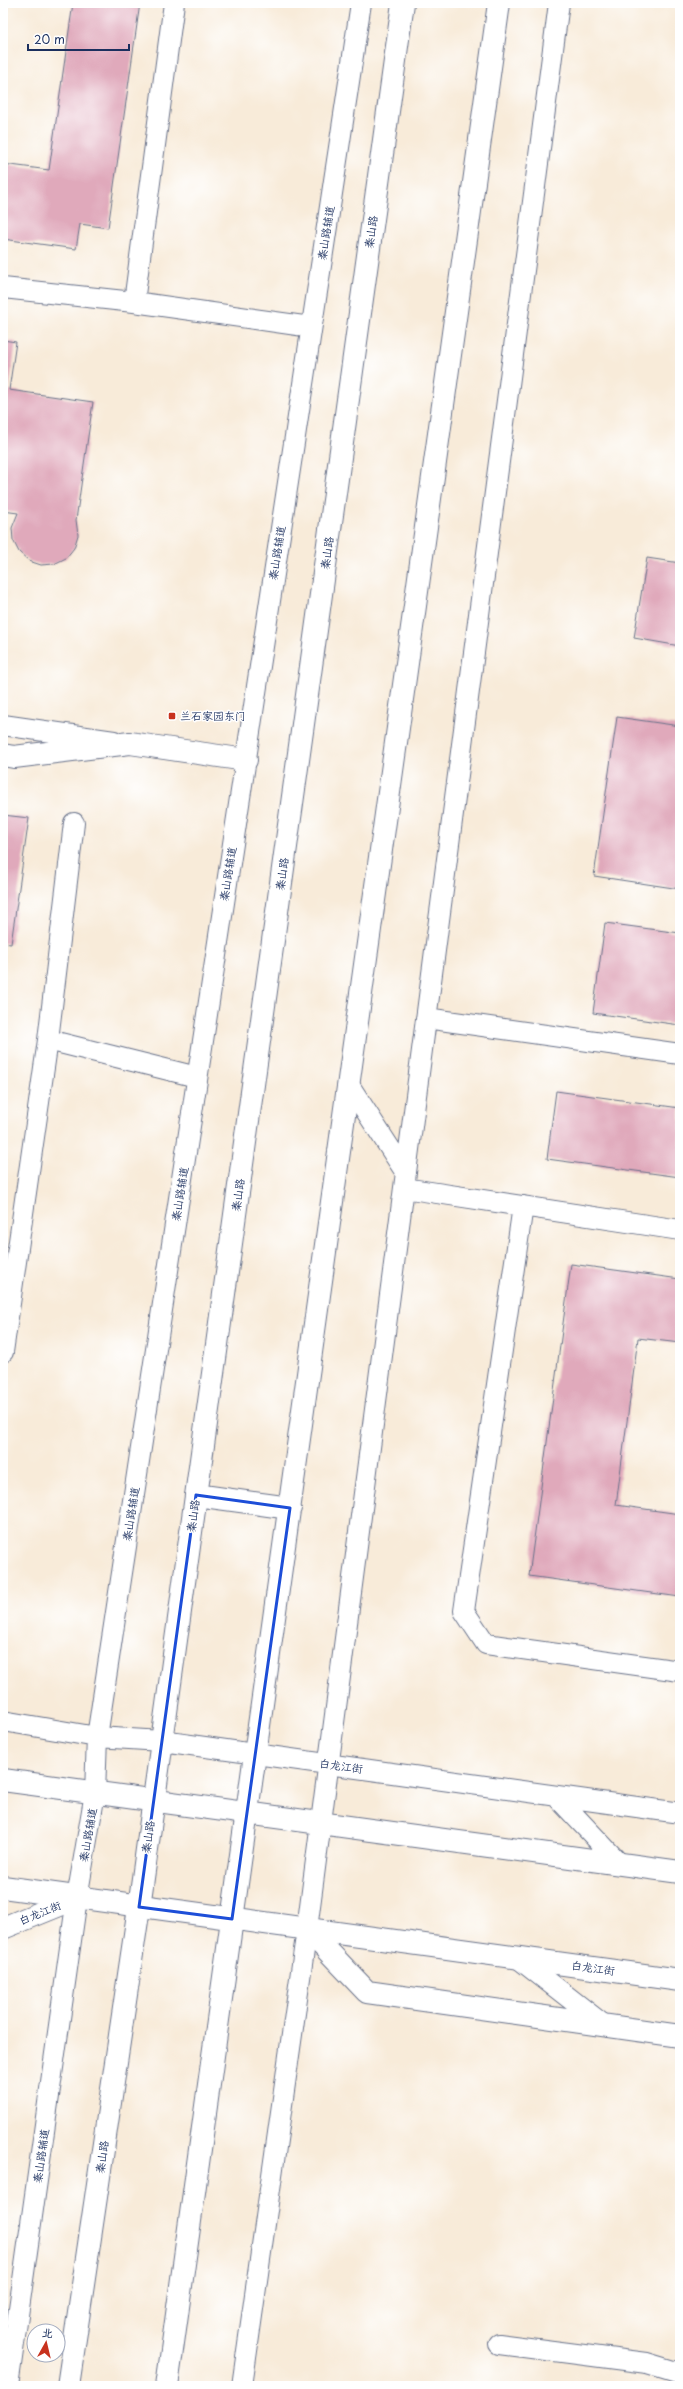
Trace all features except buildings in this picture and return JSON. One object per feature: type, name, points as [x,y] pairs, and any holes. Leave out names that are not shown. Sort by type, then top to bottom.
[{"type":"street","name":"秦山路","points":[[68,2386],[139,1907],[403,3]]},
{"type":"street","points":[[167,2386],[499,3]]},
{"type":"street","points":[[3,755],[14,757],[130,743],[246,760]]},
{"type":"street","points":[[196,1495],[290,1508]]},
{"type":"street","points":[[3,1780],[680,1872]]},
{"type":"street","name":"白龙江街","points":[[3,1887],[139,1907],[680,1980]]},
{"type":"street","name":"白龙江街","points":[[3,1928],[77,1898]]},
{"type":"street","points":[[307,1929],[367,1992],[680,2036]]},
{"type":"lane","points":[[134,302],[174,3]]},
{"type":"lane","name":"秦山路辅道","points":[[8,2386],[77,1898],[95,1793],[97,1737],[361,3]]},
{"type":"lane","points":[[242,2386],[307,1929],[559,3]]},
{"type":"lane","points":[[3,288],[134,302],[312,327]]},
{"type":"lane","points":[[3,725],[130,743]]},
{"type":"lane","points":[[3,1352],[48,1040],[74,823]]},
{"type":"lane","points":[[426,1018],[680,1054]]},
{"type":"lane","points":[[48,1040],[197,1077]]},
{"type":"lane","points":[[348,1085],[405,1181],[523,1206],[680,1230]]},
{"type":"lane","points":[[523,1206],[464,1611],[486,1644],[680,1671]]},
{"type":"lane","name":"白龙江街","points":[[3,1721],[97,1737],[162,1741],[680,1813]]},
{"type":"lane","points":[[556,1796],[620,1864]]},
{"type":"lane","points":[[518,1958],[605,2026]]},
{"type":"lane","points":[[499,2344],[647,2363],[680,2373]]},
{"type":"highlighted area","points":[[196,1495],[290,1508],[232,1919],[139,1907]]},
{"type":"place","name":"兰石家园东门","points":[[172,716]]}]
